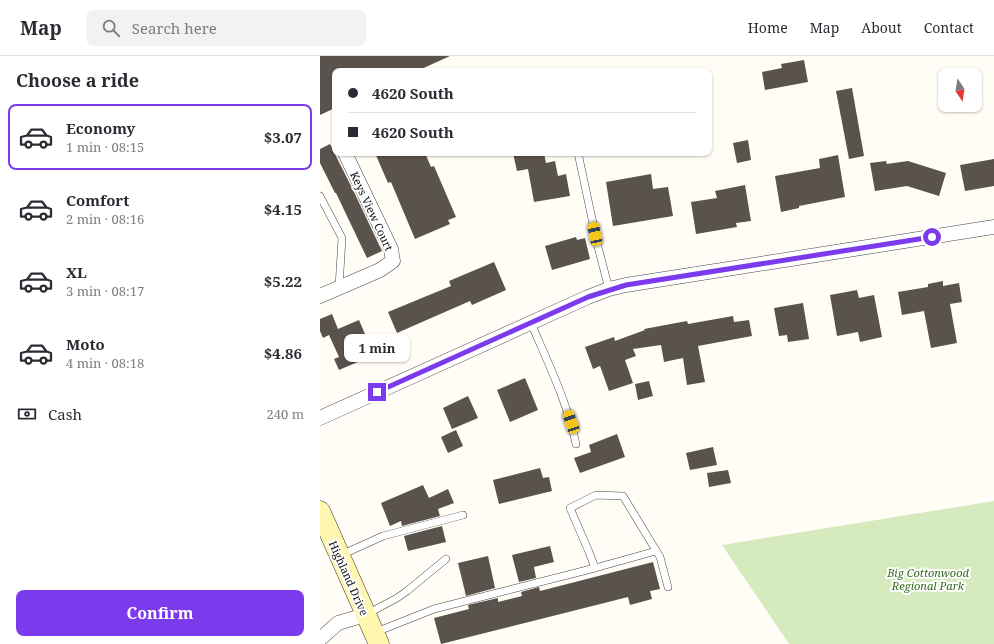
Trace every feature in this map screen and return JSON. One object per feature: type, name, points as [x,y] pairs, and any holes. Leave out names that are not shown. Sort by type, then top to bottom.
[{"type":"main road","name":"Highland Drive","points":[[320,511],[365,615],[377,638]]},
{"type":"street","name":"Keys View Court","points":[[320,296],[380,270],[393,261],[391,249],[346,156]]},
{"type":"street","points":[[320,418],[588,297],[610,290],[634,284],[994,227]]},
{"type":"street","points":[[320,639],[338,623],[365,615]]},
{"type":"lane","points":[[579,156],[598,247],[610,290]]},
{"type":"lane","points":[[320,196],[342,238],[339,288]]},
{"type":"lane","points":[[531,323],[559,386],[571,422],[576,444]]},
{"type":"lane","points":[[595,568],[570,508],[596,495],[623,496],[660,557],[668,587]]},
{"type":"lane","points":[[340,556],[383,536],[463,515]]},
{"type":"lane","points":[[377,638],[434,610],[656,551]]},
{"type":"lane","points":[[365,615],[397,598],[446,559]]},
{"type":"green space","name":"Big Cottonwood Regional Park","points":[[994,501],[994,644],[789,644],[722,545]]},
{"type":"building","points":[[320,56],[450,56],[424,68],[332,68],[332,109],[320,115]]},
{"type":"building","points":[[804,60],[808,82],[765,90],[762,72],[782,68],[781,64]]},
{"type":"building","points":[[852,88],[864,156],[849,159],[836,91]]},
{"type":"building","points":[[748,140],[751,160],[737,163],[733,143]]},
{"type":"building","points":[[330,144],[332,148],[332,156],[336,156],[382,251],[367,258],[320,163],[320,149]]},
{"type":"building","points":[[838,155],[845,197],[799,206],[799,208],[781,212],[775,176],[820,168],[819,159]]},
{"type":"building","points":[[376,156],[426,156],[431,167],[434,166],[456,217],[448,220],[450,224],[415,239],[391,182],[388,183]]},
{"type":"building","points":[[514,156],[545,156],[546,163],[555,161],[558,176],[566,174],[570,196],[534,202],[528,169],[517,171]]},
{"type":"building","points":[[994,159],[994,186],[965,191],[960,165]]},
{"type":"building","points":[[886,161],[887,164],[908,161],[946,173],[939,196],[907,186],[875,191],[870,163]]},
{"type":"building","points":[[651,174],[653,189],[668,187],[673,216],[613,226],[606,182]]},
{"type":"building","points":[[745,185],[751,221],[736,223],[737,227],[696,234],[691,202],[717,198],[715,191]]},
{"type":"building","points":[[576,237],[577,240],[585,238],[590,259],[552,270],[545,246]]},
{"type":"building","points":[[494,262],[506,290],[472,305],[470,301],[397,333],[388,312],[451,286],[449,281]]},
{"type":"building","points":[[943,281],[943,286],[959,283],[962,302],[950,304],[957,343],[931,348],[924,311],[902,315],[898,292],[928,287],[928,284]]},
{"type":"building","points":[[857,290],[859,298],[874,295],[882,337],[860,342],[858,332],[837,336],[830,295]]},
{"type":"building","points":[[803,303],[809,339],[788,342],[787,335],[779,336],[774,308]]},
{"type":"building","points":[[332,314],[338,329],[359,320],[374,355],[339,370],[334,359],[339,357],[329,335],[323,338],[320,331],[320,319]]},
{"type":"building","points":[[733,316],[734,322],[749,320],[752,336],[698,346],[705,382],[687,385],[683,358],[664,362],[661,345],[633,349],[636,356],[625,360],[633,383],[609,391],[600,366],[593,369],[585,347],[614,337],[615,341],[645,330],[644,329],[687,321],[688,324]]},
{"type":"building","points":[[525,378],[538,410],[510,422],[497,390]]},
{"type":"building","points":[[649,381],[653,396],[638,400],[635,384]]},
{"type":"building","points":[[468,396],[478,418],[452,429],[443,408]]},
{"type":"building","points":[[456,430],[463,446],[448,453],[441,437]]},
{"type":"building","points":[[617,434],[625,457],[580,473],[574,458],[591,452],[589,445]]},
{"type":"building","points":[[713,447],[717,465],[690,470],[686,453]]},
{"type":"building","points":[[540,468],[543,478],[549,477],[552,491],[499,504],[493,480]]},
{"type":"building","points":[[728,470],[731,483],[709,487],[707,473]]},
{"type":"building","points":[[423,485],[429,498],[448,489],[454,503],[438,509],[440,516],[402,526],[401,521],[390,526],[381,503]]},
{"type":"building","points":[[442,526],[446,542],[408,551],[404,536]]},
{"type":"building","points":[[550,546],[554,562],[534,567],[536,578],[519,582],[512,555]]},
{"type":"building","points":[[488,556],[495,588],[466,596],[458,563]]},
{"type":"building","points":[[653,562],[660,589],[650,591],[652,599],[630,605],[628,597],[441,644],[434,618],[469,609],[468,605],[498,598],[498,602],[522,596],[521,592],[539,587],[540,591]]},
{"type":"route","points":[[377,392],[588,297],[626,285],[932,237]]}]
